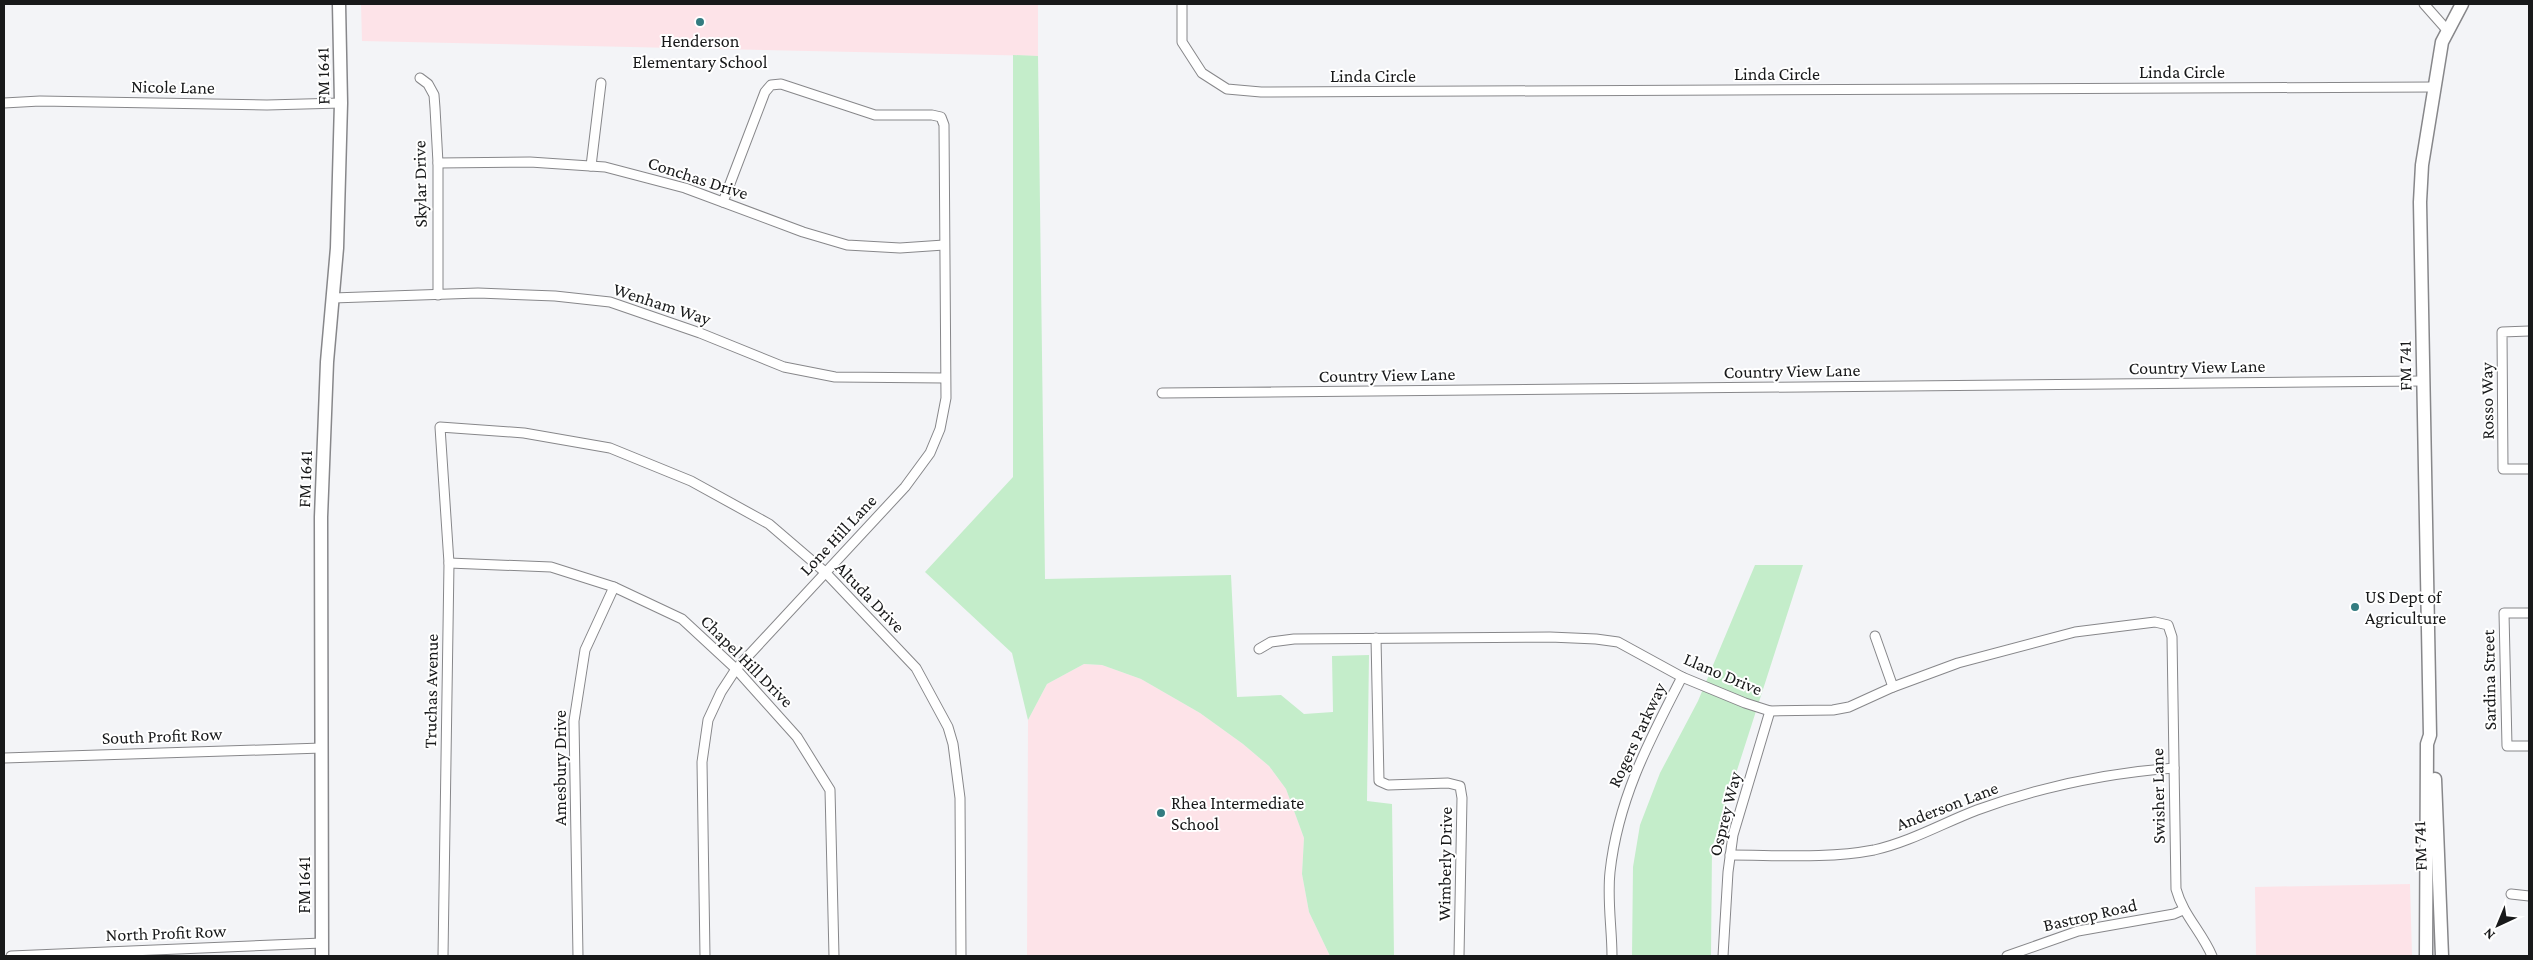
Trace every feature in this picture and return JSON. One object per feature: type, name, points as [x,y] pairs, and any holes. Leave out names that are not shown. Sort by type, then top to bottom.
[{"type":"main road","name":"FM 1641","points":[[322,956],[321,517],[327,362],[337,248],[341,103],[340,4]]},
{"type":"main road","name":"FM 741","points":[[2426,956],[2428,744],[2430,735],[2420,202],[2422,165],[2432,88],[2442,42],[2462,4]]},
{"type":"main road","name":"FM 741","points":[[2430,735],[2434,743],[2442,956]]},
{"type":"street","name":"Linda Circle","points":[[1182,4],[1182,42],[1202,73],[1226,89],[1261,92],[2432,88]]},
{"type":"street","points":[[2424,4],[2447,30]]},
{"type":"street","name":"Skylar Drive","points":[[420,78],[428,84],[434,95],[438,163],[438,295]]},
{"type":"street","points":[[591,166],[600,83]]},
{"type":"street","name":"Lone Hill Lane","points":[[705,956],[702,762],[708,720],[721,692],[736,669],[905,487],[930,453],[941,422],[946,398],[944,378],[944,125],[941,117],[932,115],[875,115],[781,84],[771,85],[765,92],[723,202]]},
{"type":"street","name":"Nicole Lane","points":[[4,102],[267,105],[341,103]]},
{"type":"street","name":"Conchas Drive","points":[[438,163],[530,162],[605,167],[685,188],[803,232],[847,245],[900,248],[944,245]]},
{"type":"street","name":"Wenham Way","points":[[333,298],[478,293],[555,296],[610,302],[700,333],[784,367],[835,377],[944,378]]},
{"type":"street","name":"Rosso Way","points":[[2529,331],[2502,332],[2504,469],[2529,469]]},
{"type":"street","name":"Country View Lane","points":[[1162,393],[2422,381]]},
{"type":"street","name":"Altuda Drive","points":[[440,427],[524,433],[610,448],[691,482],[769,524],[825,572],[916,668],[948,727],[953,744],[960,798],[961,956]]},
{"type":"street","name":"Truchas Avenue","points":[[440,427],[449,563],[443,956]]},
{"type":"street","name":"Chapel Hill Drive","points":[[449,563],[551,567],[614,587],[682,620],[736,669],[797,737],[830,790],[834,956]]},
{"type":"street","name":"Amesbury Drive","points":[[578,956],[574,721],[585,650],[614,587]]},
{"type":"street","name":"Sardina Street","points":[[2529,613],[2504,613],[2507,746],[2529,746]]},
{"type":"street","name":"Llano Drive","points":[[1259,650],[1271,642],[1294,639],[1550,637],[1596,639],[1618,642],[1682,677],[1745,704],[1770,711],[1833,710],[1849,707],[1893,687],[1978,657],[2075,632],[2156,622],[2168,625]]},
{"type":"street","name":"Swisher Lane","points":[[2168,625],[2172,637],[2176,889],[2183,910],[2201,934],[2212,956]]},
{"type":"street","points":[[1875,636],[1893,687]]},
{"type":"street","name":"Wimberly Drive","points":[[1376,638],[1379,781],[1388,784],[1448,782],[1460,786],[1462,798],[1459,956]]},
{"type":"street","name":"Rogers Parkway","points":[[1612,956],[1610,874],[1618,821],[1635,770],[1682,677]]},
{"type":"street","name":"Osprey Way","points":[[1723,956],[1733,835],[1770,711]]},
{"type":"street","name":"South Profit Row","points":[[4,758],[322,748]]},
{"type":"street","name":"Anderson Lane","points":[[1730,855],[1832,855],[1876,849],[1896,844],[2000,802],[2031,793],[2092,778],[2174,768]]},
{"type":"street","points":[[2510,894],[2529,896]]},
{"type":"street","name":"Bastrop Road","points":[[2007,956],[2078,931],[2174,914],[2183,910]]},
{"type":"street","name":"North Profit Row","points":[[11,956],[322,943]]},
{"type":"shaded area","name":"Henderson Elementary School","points":[[361,4],[1038,4],[1038,56],[362,41]]},
{"type":"shaded area","name":"Rhea Intermediate School","points":[[1084,664],[1102,665],[1141,679],[1200,713],[1243,744],[1269,766],[1286,789],[1304,838],[1302,874],[1309,912],[1330,956],[1027,956],[1028,720],[1047,684]]},
{"type":"shaded area","points":[[2410,884],[2412,956],[2256,956],[2255,887]]},
{"type":"green space","points":[[1013,55],[1038,56],[1045,579],[1231,575],[1237,697],[1281,695],[1304,714],[1333,712],[1332,656],[1369,655],[1367,801],[1392,804],[1394,956],[1330,956],[1309,912],[1302,874],[1304,838],[1286,789],[1269,766],[1243,744],[1200,713],[1141,679],[1102,665],[1084,664],[1047,684],[1028,720],[1012,653],[925,572],[1013,477]]},
{"type":"green space","points":[[1755,565],[1803,565],[1712,848],[1711,956],[1632,956],[1633,867],[1640,825],[1660,773],[1698,701]]},
{"type":"place","name":"Henderson Elementary School","points":[[700,22]]},
{"type":"place","name":"US Dept of Agriculture","points":[[2355,607]]},
{"type":"place","name":"Rhea Intermediate School","points":[[1161,813]]}]
